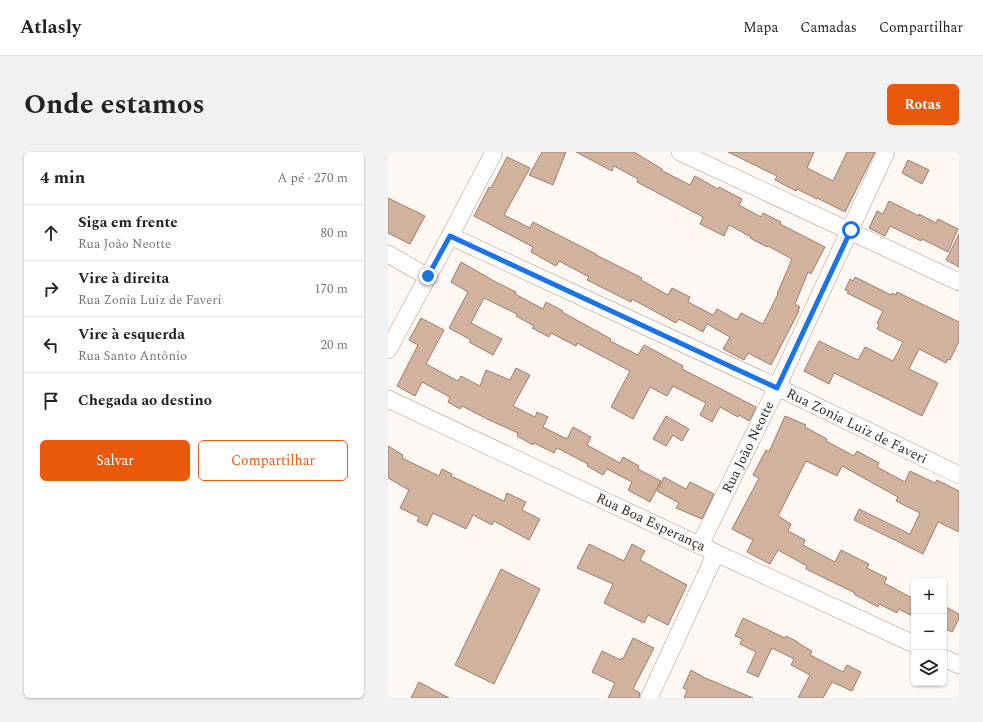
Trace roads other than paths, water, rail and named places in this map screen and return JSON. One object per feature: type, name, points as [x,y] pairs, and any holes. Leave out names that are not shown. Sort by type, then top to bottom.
[{"type":"street","points":[[388,350],[494,152]]},
{"type":"street","points":[[680,152],[851,230],[959,282]]},
{"type":"street","name":"Rua João Neotte","points":[[700,545],[777,388],[886,152]]},
{"type":"street","name":"Rua Zonia Luiz de Faveri","points":[[450,236],[777,388],[959,475]]},
{"type":"street","points":[[388,254],[428,276]]},
{"type":"street","name":"Rua Boa Esperança","points":[[388,398],[700,545],[716,554],[911,643]]},
{"type":"street","points":[[649,698],[716,554]]},
{"type":"street","points":[[947,659],[959,665]]}]
